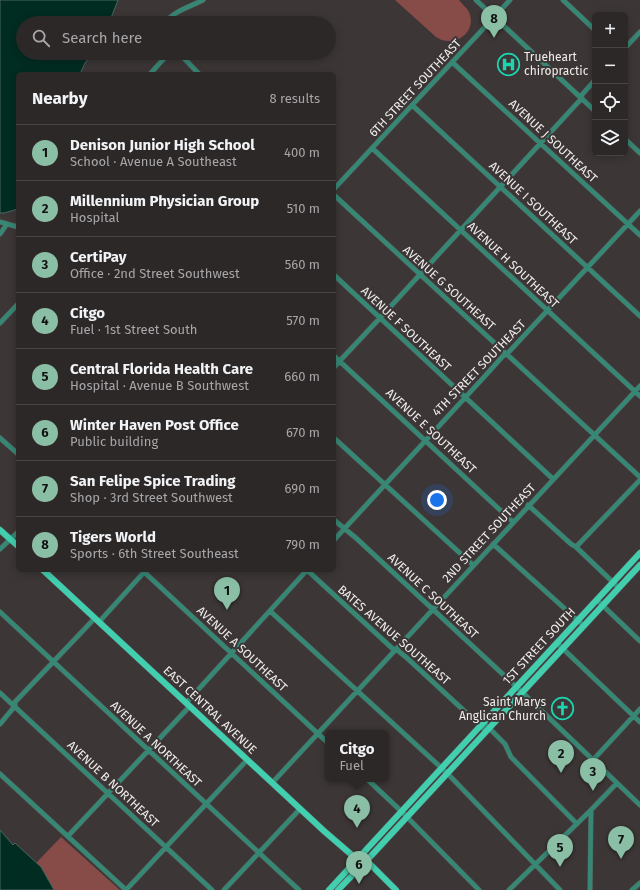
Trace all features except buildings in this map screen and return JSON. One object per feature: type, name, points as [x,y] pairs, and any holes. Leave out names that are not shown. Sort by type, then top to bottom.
[{"type":"main road","points":[[0,530],[16,544]]},
{"type":"main road","name":"1ST STREET SOUTH","points":[[329,890],[613,582],[639,557]]},
{"type":"main road","name":"1ST STREET SOUTH","points":[[338,890],[640,565]]},
{"type":"main road","name":"EAST CENTRAL AVENUE","points":[[45,572],[344,849],[357,859],[371,865],[396,890]]},
{"type":"street","points":[[171,16],[203,0]]},
{"type":"street","points":[[476,0],[592,108]]},
{"type":"street","name":"6TH STREET SOUTHEAST","points":[[336,187],[510,0]]},
{"type":"street","points":[[563,0],[592,27]]},
{"type":"street","points":[[628,45],[640,32]]},
{"type":"street","points":[[152,72],[163,60]]},
{"type":"street","points":[[186,60],[197,72]]},
{"type":"street","name":"AVENUE J SOUTHEAST","points":[[452,62],[640,235]]},
{"type":"street","points":[[336,365],[462,229],[581,98],[592,84]]},
{"type":"street","name":"AVENUE I SOUTHEAST","points":[[412,105],[640,316]]},
{"type":"street","points":[[628,142],[640,153]]},
{"type":"street","name":"AVENUE H SOUTHEAST","points":[[372,148],[462,229],[640,396]]},
{"type":"street","name":"AVENUE G SOUTHEAST","points":[[336,197],[640,478]]},
{"type":"street","name":"4TH STREET SOUTHEAST","points":[[336,538],[503,356],[507,354],[548,311],[640,211]]},
{"type":"street","points":[[0,222],[16,226]]},
{"type":"street","points":[[0,234],[7,224]]},
{"type":"street","name":"AVENUE F SOUTHEAST","points":[[336,278],[553,479]]},
{"type":"street","points":[[0,323],[16,306]]},
{"type":"street","name":"AVENUE E SOUTHEAST","points":[[336,358],[513,522]]},
{"type":"street","name":"2ND STREET SOUTHEAST","points":[[272,783],[528,505],[640,386]]},
{"type":"street","points":[[0,438],[16,452]]},
{"type":"street","points":[[336,440],[473,565]]},
{"type":"street","points":[[576,547],[640,478]]},
{"type":"street","points":[[528,505],[576,547],[619,588]]},
{"type":"street","name":"AVENUE C SOUTHEAST","points":[[336,522],[522,692],[640,805]]},
{"type":"street","points":[[0,549],[16,534]]},
{"type":"street","points":[[493,544],[584,626]]},
{"type":"street","points":[[0,724],[15,706],[15,702],[143,572]]},
{"type":"street","name":"AVENUE A SOUTHEAST","points":[[145,572],[325,740]]},
{"type":"street","points":[[68,836],[149,750],[231,653],[305,572]]},
{"type":"street","name":"BATES AVENUE SOUTHEAST","points":[[309,572],[393,649],[396,649],[505,744],[511,757],[577,824]]},
{"type":"street","points":[[597,600],[640,641]]},
{"type":"street","points":[[270,610],[447,773],[560,890]]},
{"type":"street","name":"AVENUE A NORTHEAST","points":[[0,612],[299,890]]},
{"type":"street","points":[[557,643],[640,722]]},
{"type":"street","name":"AVENUE B NORTHEAST","points":[[0,693],[212,890]]},
{"type":"street","points":[[593,760],[640,709]]},
{"type":"street","points":[[0,774],[126,890],[247,760]]},
{"type":"street","points":[[370,782],[402,811],[479,890]]},
{"type":"street","points":[[509,890],[617,783]]},
{"type":"street","points":[[224,890],[300,809]]},
{"type":"street","points":[[590,890],[591,810]]},
{"type":"street","points":[[632,890],[640,882]]},
{"type":"shaded area","points":[[0,0],[118,0],[112,16],[16,16],[16,60],[87,60],[81,72],[16,72],[16,210],[0,213]]},
{"type":"shaded area","points":[[395,0],[459,0],[469,12],[471,20],[470,26],[462,37],[450,41],[443,40],[436,37]]},
{"type":"shaded area","points":[[0,830],[13,845],[15,843],[41,867],[54,890],[0,890]]},
{"type":"shaded area","points":[[61,837],[120,890],[54,890],[41,867],[36,863]]},
{"type":"place","name":"Tigers World","points":[[494,38]]},
{"type":"place","name":"Trueheart chiropractic","points":[[509,64]]},
{"type":"place","name":"Denison Junior High School","points":[[227,610]]},
{"type":"place","name":"Saint Marys Anglican Church","points":[[562,709]]},
{"type":"place","name":"Millennium Physician Group","points":[[561,773]]},
{"type":"place","name":"CertiPay","points":[[593,791]]},
{"type":"place","name":"Citgo","points":[[357,828]]},
{"type":"place","name":"San Felipe Spice Trading","points":[[621,859]]},
{"type":"place","name":"Central Florida Health Care","points":[[560,867]]},
{"type":"place","name":"Winter Haven Post Office","points":[[359,884]]}]
